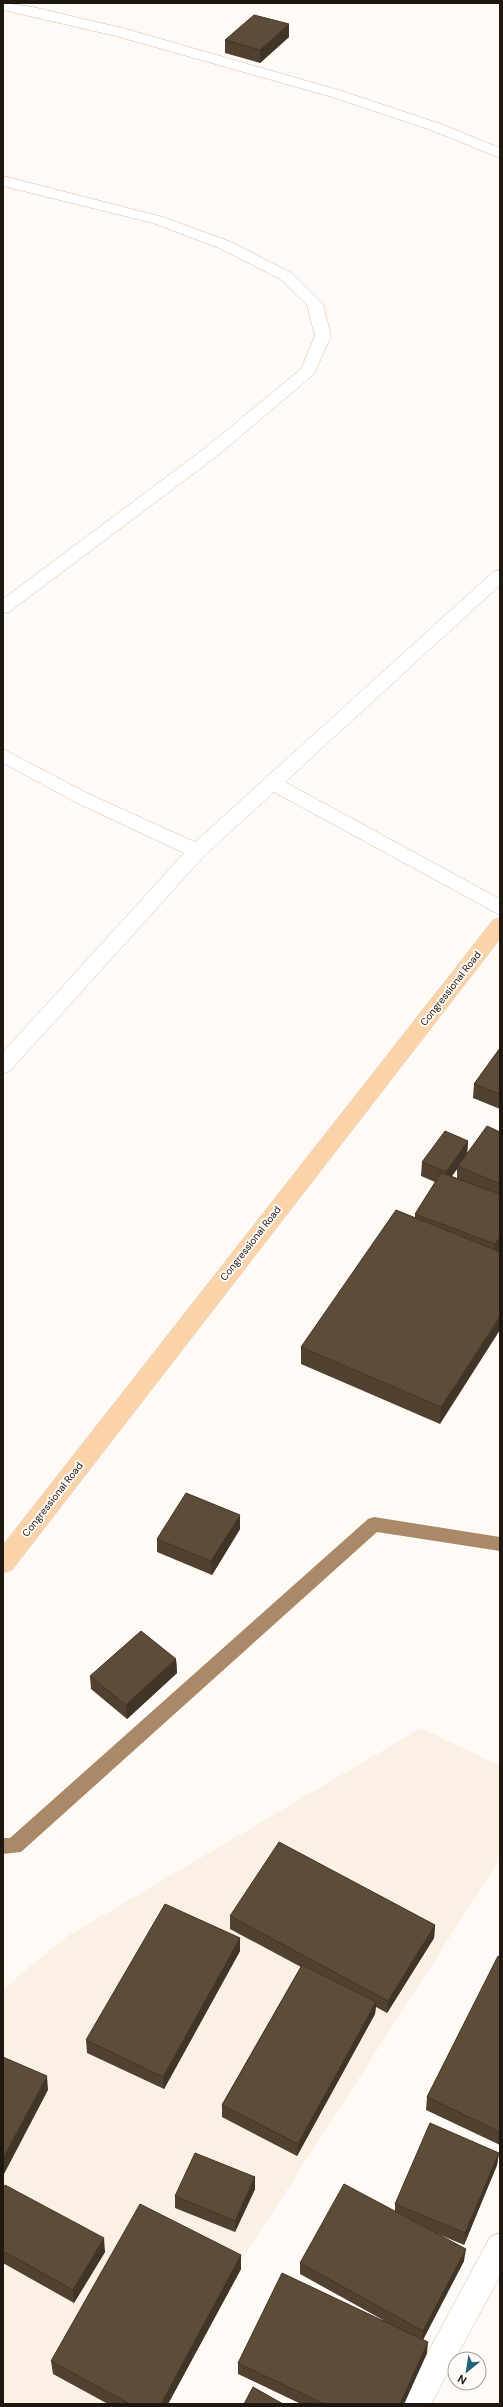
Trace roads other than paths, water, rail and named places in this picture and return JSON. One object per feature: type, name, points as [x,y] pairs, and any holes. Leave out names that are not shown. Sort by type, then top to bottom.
[{"type":"main road","name":"Congressional Road","points":[[3,1562],[206,1299],[500,925]]},
{"type":"street","points":[[3,6],[38,12],[178,48],[368,102],[500,154]]},
{"type":"street","points":[[3,181],[158,220],[225,245],[286,276],[315,304],[323,336],[308,371],[211,452],[3,608]]},
{"type":"street","points":[[3,1066],[196,851],[273,783],[500,575]]},
{"type":"street","points":[[3,755],[84,799],[196,851]]},
{"type":"street","points":[[273,783],[500,908]]},
{"type":"street","points":[[415,2404],[500,2247]]},
{"type":"waterway","points":[[3,1846],[14,1846],[374,1524],[500,1544]]}]
